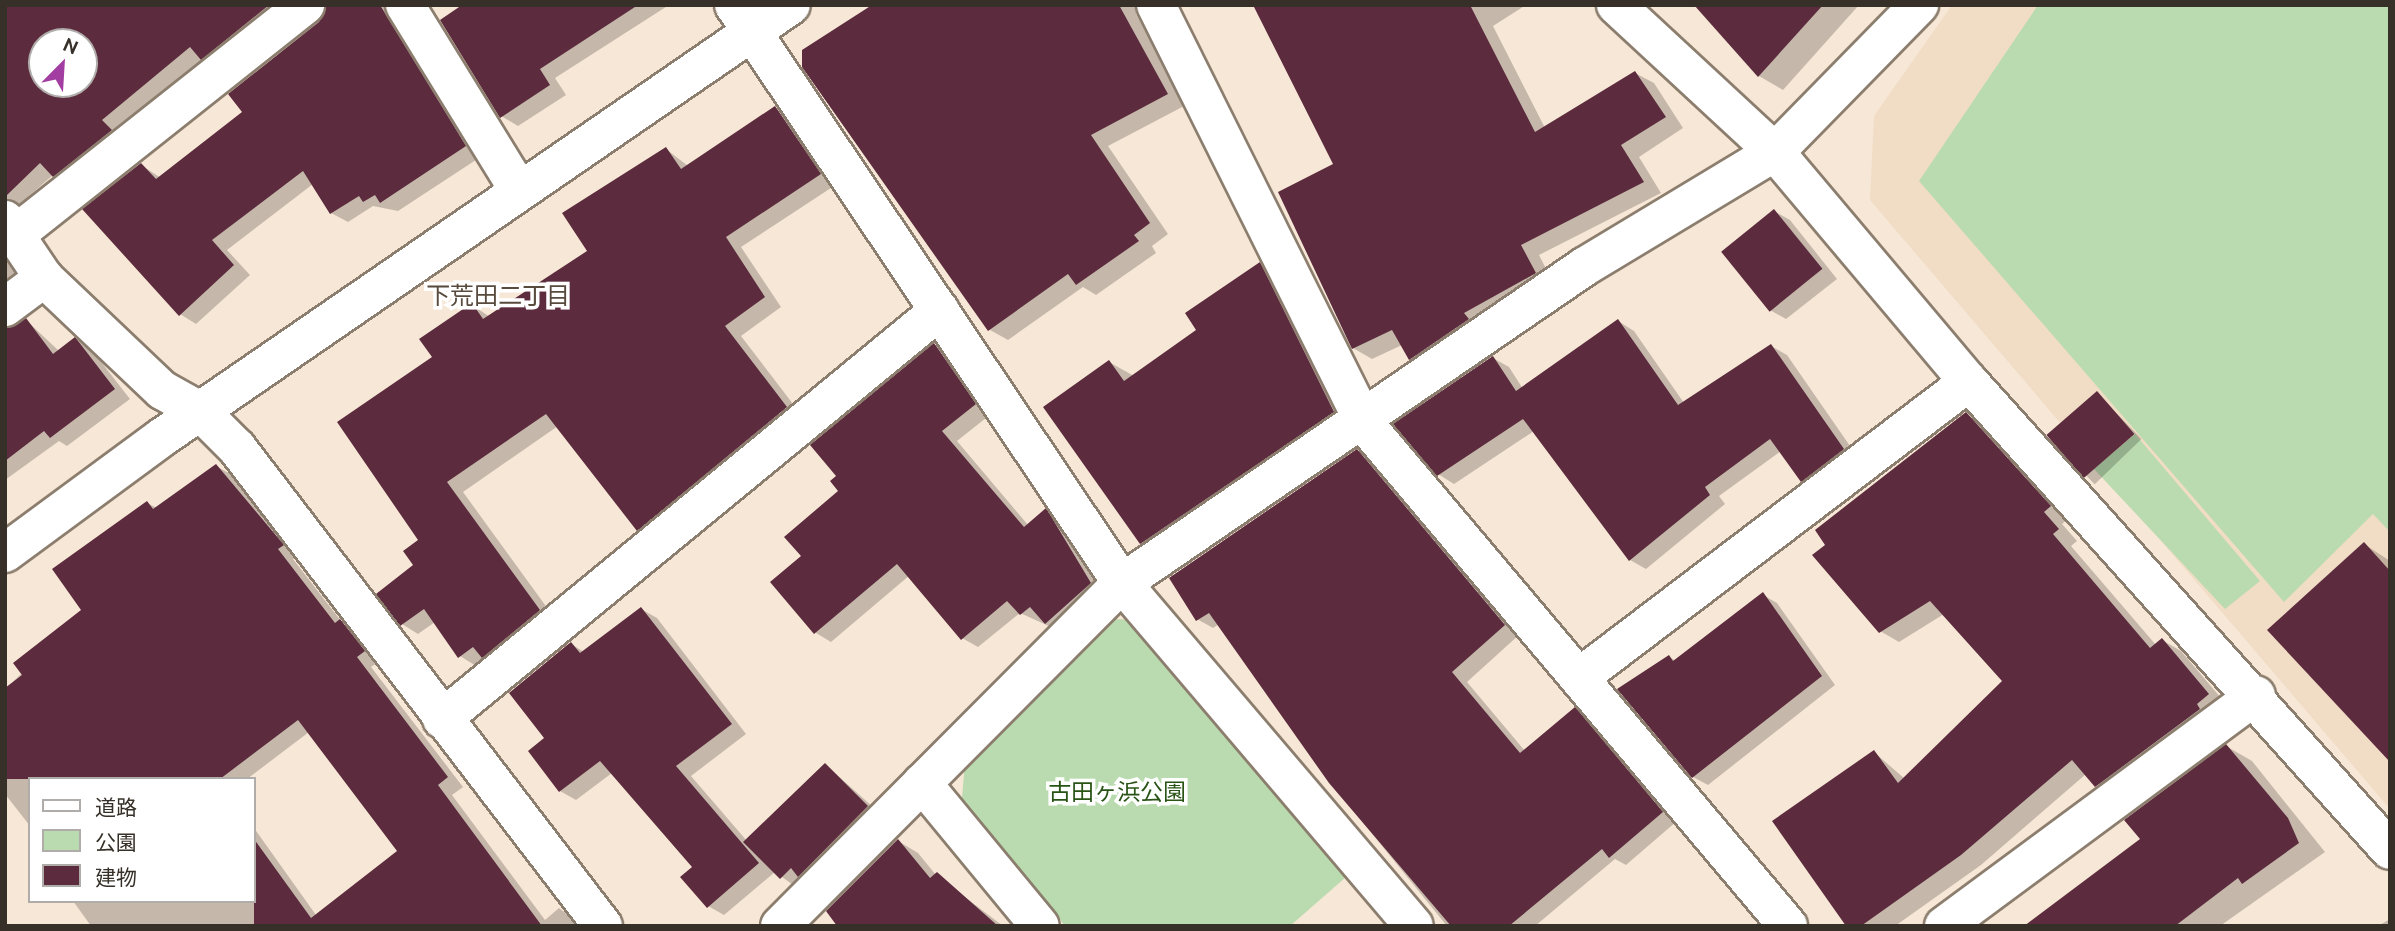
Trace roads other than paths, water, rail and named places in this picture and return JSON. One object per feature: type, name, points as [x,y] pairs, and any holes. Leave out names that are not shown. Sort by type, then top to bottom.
[{"type":"street","points":[[305,5],[10,227],[44,278],[162,390],[200,411],[237,448],[603,926]]},
{"type":"street","points":[[405,5],[519,190]]},
{"type":"street","points":[[5,553],[200,411],[519,190],[742,18],[791,5]]},
{"type":"street","points":[[1156,5],[1364,423],[1788,926]]},
{"type":"street","points":[[1616,5],[1775,152],[1969,382],[2256,695],[2390,850]]},
{"type":"street","points":[[780,926],[1122,583],[1364,423],[1584,267],[1775,152],[1919,5]]},
{"type":"street","points":[[742,18],[1122,583],[1414,926]]},
{"type":"street","points":[[5,307],[44,278]]},
{"type":"street","points":[[442,719],[940,310]]},
{"type":"street","points":[[1580,677],[1969,382]]},
{"type":"street","points":[[1944,926],[2256,695]]},
{"type":"street","points":[[922,783],[1040,926]]},
{"type":"district","name":"下荒田二丁目","points":[[498,296]]},
{"type":"park label","name":"古田ヶ浜公園","points":[[1117,792]]}]
